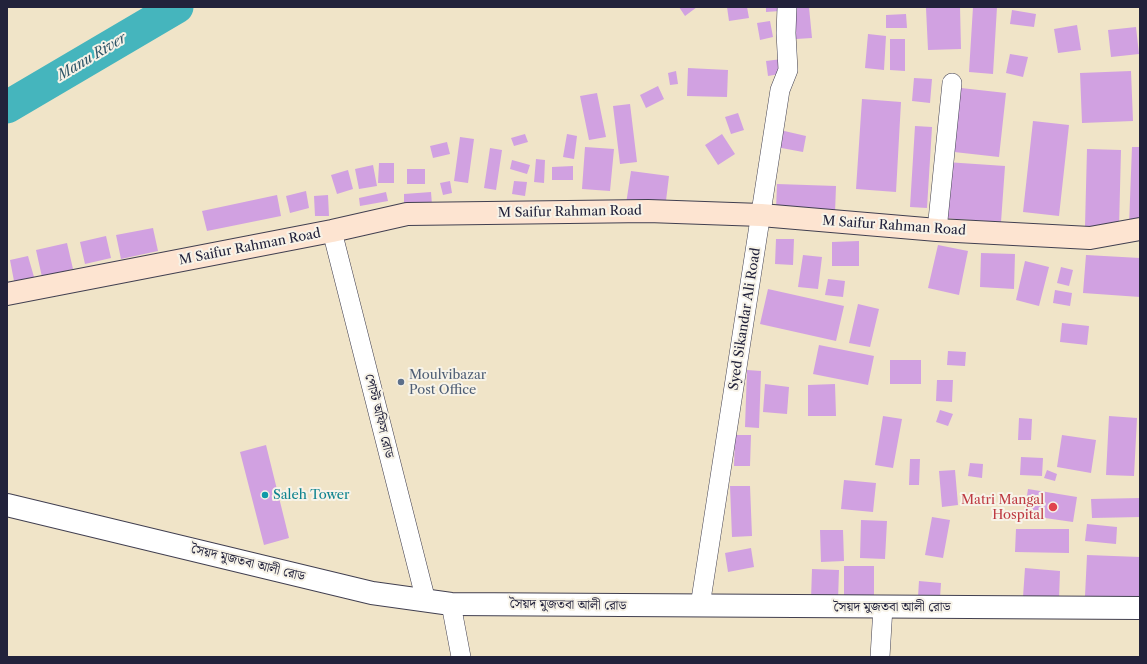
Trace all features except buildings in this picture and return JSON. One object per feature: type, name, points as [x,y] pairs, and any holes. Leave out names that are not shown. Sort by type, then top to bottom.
[{"type":"main road","name":"M Saifur Rahman Road","points":[[7,294],[332,231],[407,214],[648,211],[761,215],[937,230],[1090,238],[1140,229]]},
{"type":"street","name":"Syed Sikandar Ali Road","points":[[700,606],[780,90],[788,70],[786,32],[787,7]]},
{"type":"street","points":[[937,230],[952,83]]},
{"type":"street","name":"পোস্ট অফিস রোড","points":[[332,231],[426,601]]},
{"type":"street","name":"সৈয়দ মুজতবা আলী রোড","points":[[7,505],[372,594],[451,604],[1140,608]]},
{"type":"street","points":[[451,604],[461,657]]},
{"type":"street","points":[[880,657],[883,607]]},
{"type":"waterway","name":"Manu River","points":[[7,107],[177,7]]},
{"type":"place","name":"Moulvibazar Post Office","points":[[401,382]]},
{"type":"place","name":"Saleh Tower","points":[[265,495]]},
{"type":"place","name":"Matri Mangal Hospital","points":[[1053,507]]}]
